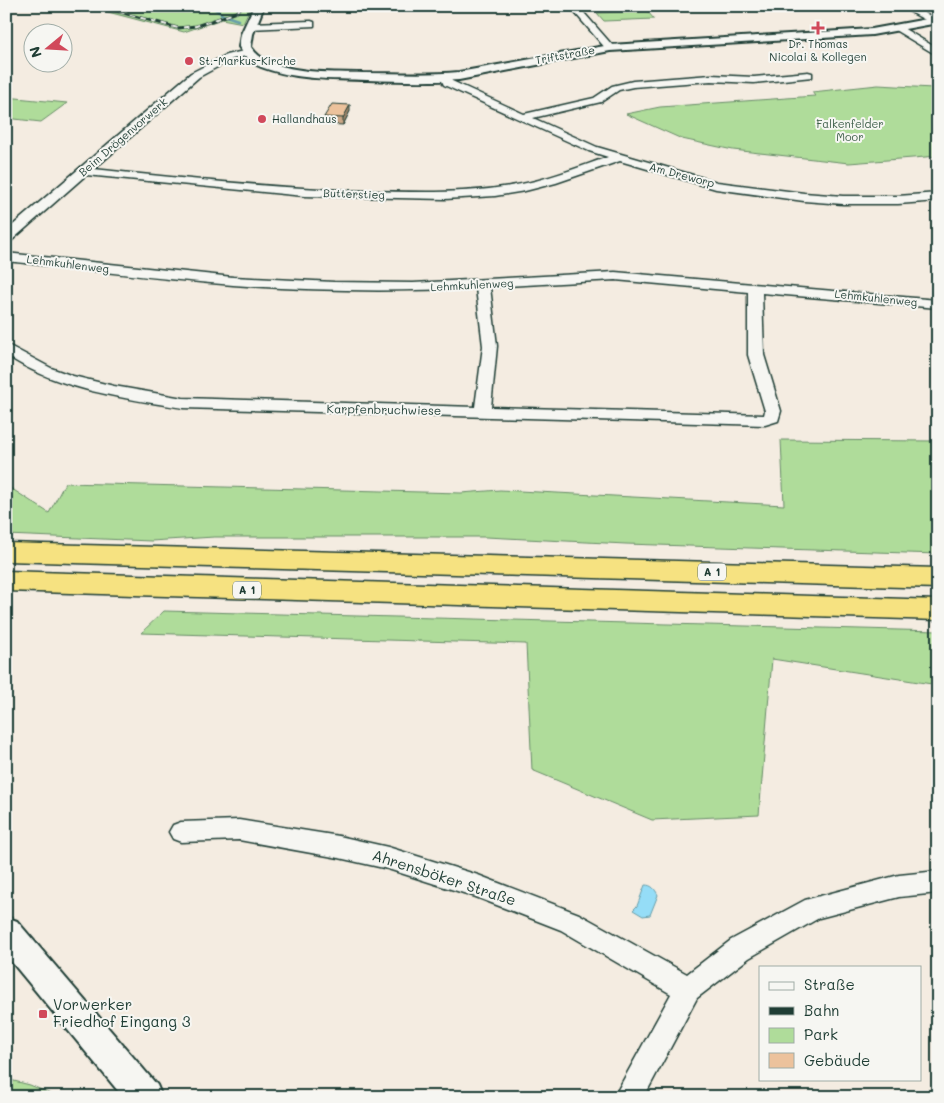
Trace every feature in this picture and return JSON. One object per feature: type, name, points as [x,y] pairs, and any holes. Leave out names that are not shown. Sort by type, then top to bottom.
[{"type":"highway","name":"A 1","points":[[6,552],[938,578]]},
{"type":"highway","name":"A 1","points":[[6,581],[938,610]]},
{"type":"street","points":[[248,53],[245,40],[259,6]]},
{"type":"street","points":[[573,6],[610,48]]},
{"type":"street","points":[[903,6],[936,21]]},
{"type":"street","name":"Triftstraße","points":[[248,53],[264,64],[298,73],[353,77],[445,78],[610,48],[821,36],[898,28],[936,21]]},
{"type":"street","points":[[250,26],[311,24]]},
{"type":"street","points":[[898,28],[938,53]]},
{"type":"street","name":"Beim Drögenvorwerk","points":[[6,238],[195,75],[229,56],[248,53]]},
{"type":"street","points":[[522,117],[596,100],[616,88],[633,84],[711,78],[754,80],[808,75]]},
{"type":"street","name":"Am Dreworp","points":[[445,78],[448,83],[593,149],[716,185],[804,197],[844,200],[938,197]]},
{"type":"street","name":"Butterstieg","points":[[84,171],[266,190],[428,195],[487,193],[526,187],[620,157]]},
{"type":"street","name":"Lehmkuhlenweg","points":[[6,257],[233,281],[413,288],[615,276],[938,304]]},
{"type":"street","points":[[482,412],[490,346],[483,285]]},
{"type":"street","points":[[755,287],[754,326],[756,355],[773,411],[772,418]]},
{"type":"street","name":"Karpfenbruchwiese","points":[[6,348],[34,366],[67,378],[117,391],[183,403],[765,420],[772,418]]},
{"type":"street","name":"Ahrensböker Straße","points":[[182,832],[239,830],[339,847],[388,858],[469,883],[570,922],[688,989]]},
{"type":"street","points":[[628,1097],[688,989],[740,949],[814,908],[899,886],[938,882]]},
{"type":"street","points":[[6,931],[145,1097]]},
{"type":"green space","points":[[85,6],[251,6],[243,23],[222,19],[184,32]]},
{"type":"green space","points":[[647,11],[654,19],[604,21],[597,13]]},
{"type":"green space","name":"Falkenfelder Moor","points":[[878,85],[933,88],[938,90],[938,156],[849,163],[733,150],[682,139],[626,114],[660,107],[815,96],[812,92]]},
{"type":"green space","points":[[6,97],[67,103],[41,122],[6,118]]},
{"type":"green space","points":[[781,440],[938,441],[938,554],[626,544],[486,537],[214,537],[151,541],[6,535],[6,485],[49,513],[65,483],[461,493],[500,490],[784,505]]},
{"type":"green space","points":[[164,611],[938,631],[938,685],[772,659],[759,815],[652,820],[532,770],[526,644],[141,633]]},
{"type":"green space","points":[[6,1079],[30,1085],[58,1097],[6,1097]]},
{"type":"water","points":[[645,885],[653,888],[658,895],[650,915],[643,916],[633,910],[637,906]]},
{"type":"building","points":[[332,104],[350,105],[343,118],[324,117]]},
{"type":"waterway","points":[[211,6],[223,15],[238,20]]},
{"type":"railway","points":[[98,6],[178,28],[196,26],[223,17],[237,12],[242,6]]},
{"type":"place","name":"Dr. Thomas Nicolai & Kollegen","points":[[818,28]]},
{"type":"place","name":"St.-Markus-Kirche","points":[[189,61]]},
{"type":"place","name":"Hallandhaus","points":[[262,119]]},
{"type":"place","name":"Vorwerker Friedhof Eingang 3","points":[[43,1014]]}]
